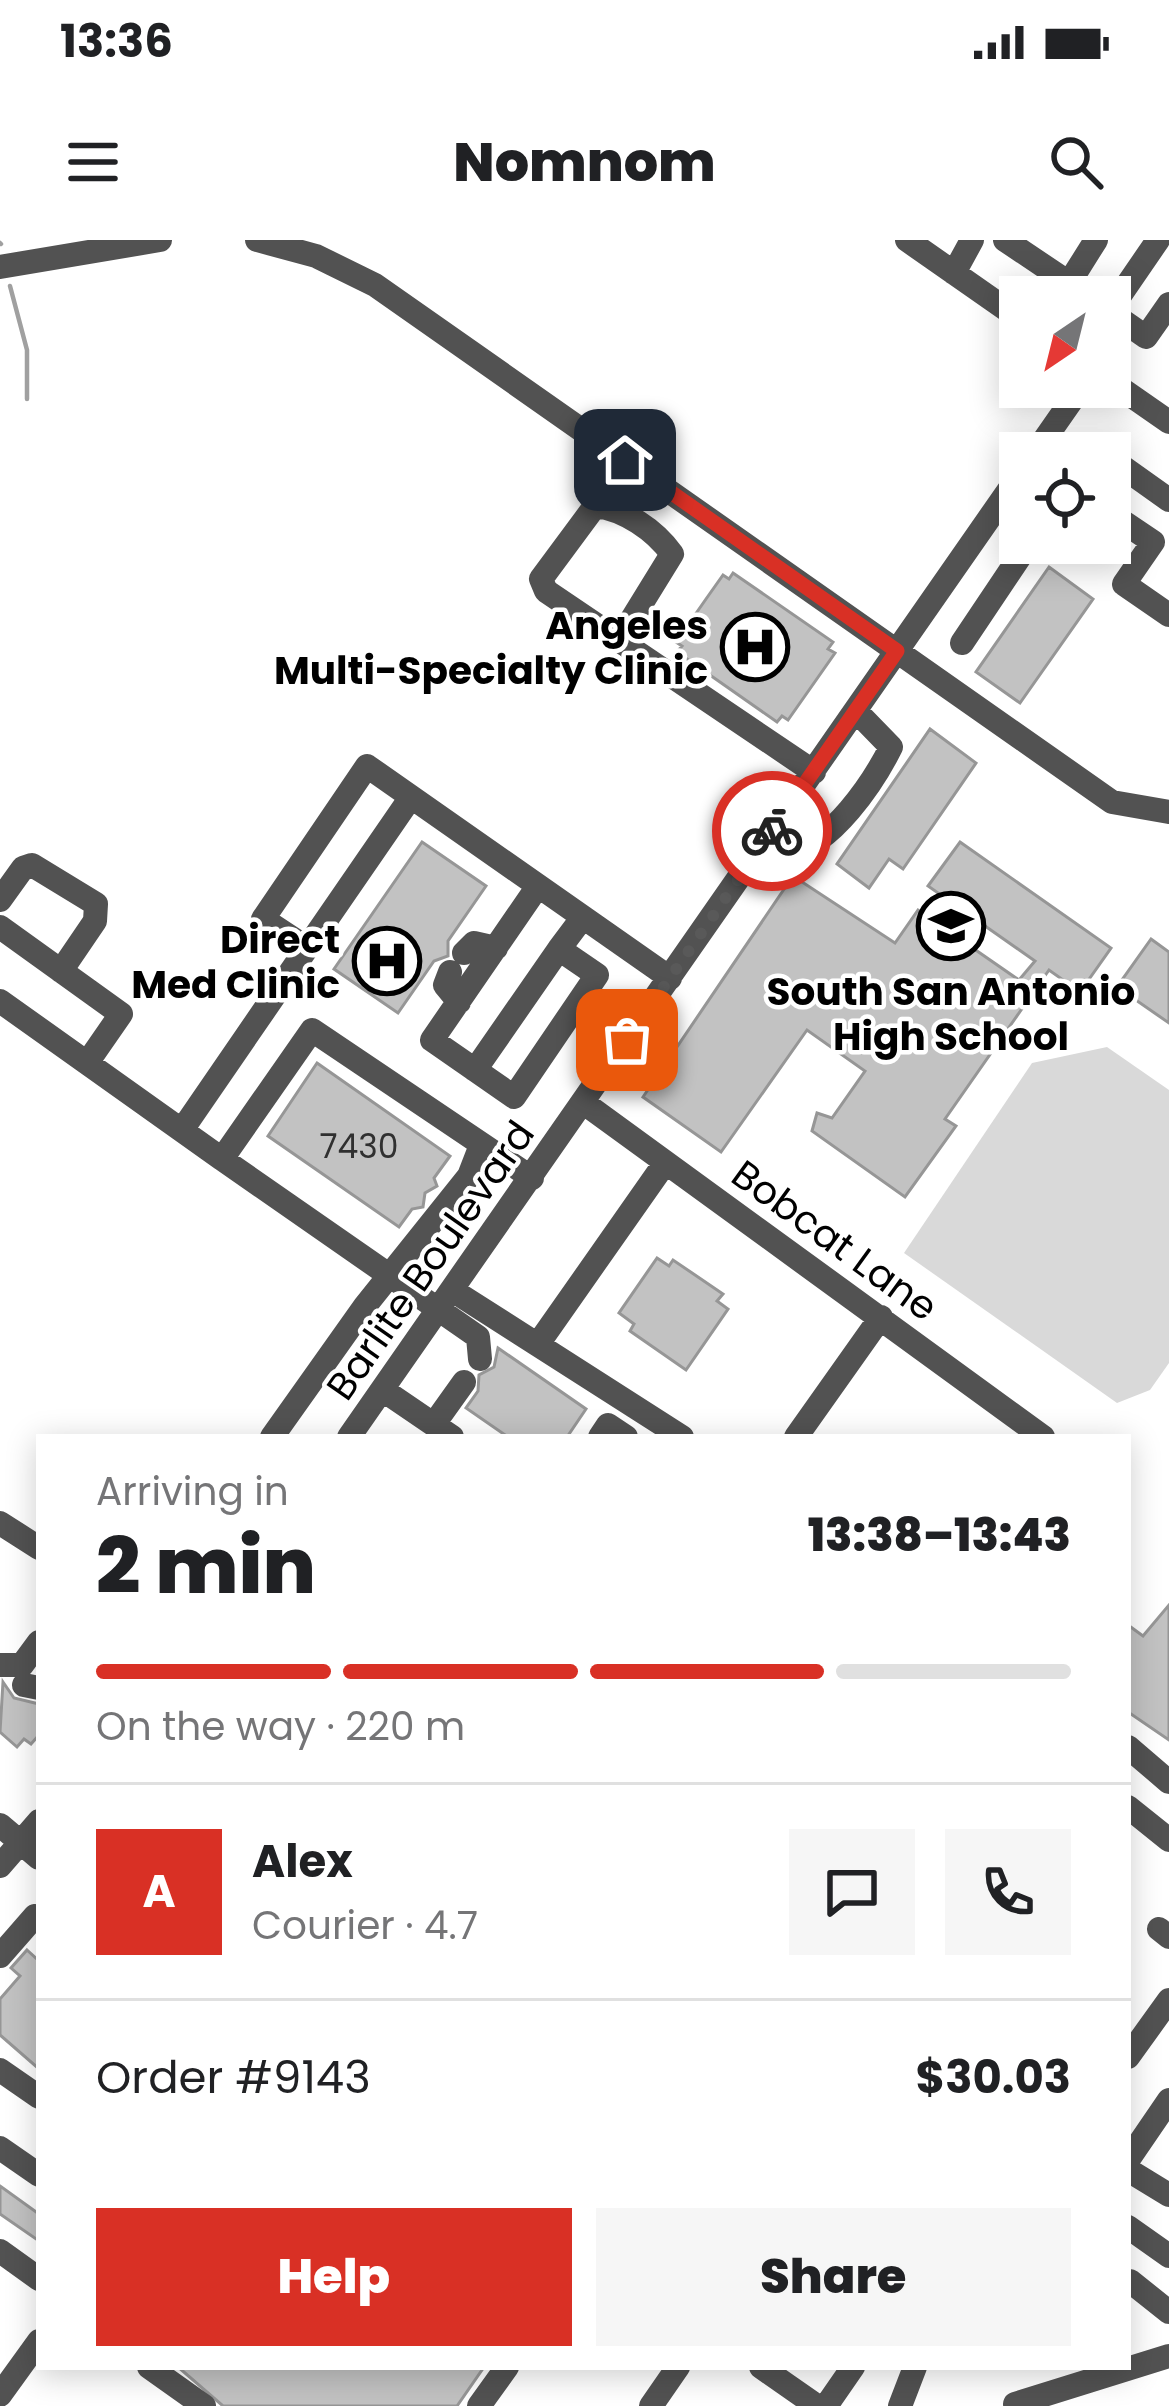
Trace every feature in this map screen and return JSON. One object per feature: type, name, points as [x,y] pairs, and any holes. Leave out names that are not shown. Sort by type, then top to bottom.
[{"type":"street","points":[[0,268],[67,248],[160,240]]},
{"type":"street","points":[[257,240],[307,247],[375,285],[1112,802],[1169,812]]},
{"type":"street","points":[[907,240],[999,304]]},
{"type":"street","points":[[954,273],[972,240]]},
{"type":"street","points":[[1005,240],[1058,276]]},
{"type":"street","points":[[1084,276],[1096,240]]},
{"type":"street","points":[[1131,280],[1158,240]]},
{"type":"street","points":[[1131,326],[1146,337],[1169,304]]},
{"type":"street","points":[[1131,394],[1167,415]]},
{"type":"street","points":[[1131,473],[1169,500]]},
{"type":"street","name":"Barlite Boulevard","points":[[351,1434],[999,504]]},
{"type":"street","points":[[620,640],[672,554],[661,538],[634,521],[595,506],[541,579],[545,591],[814,772]]},
{"type":"street","points":[[1131,527],[1161,548],[1124,584],[1169,615]]},
{"type":"street","points":[[962,643],[1015,564]]},
{"type":"street","points":[[767,839],[791,852],[807,849],[870,782],[891,747],[856,711]]},
{"type":"street","points":[[307,948],[263,919],[367,766],[670,978]]},
{"type":"street","points":[[182,1130],[411,797]]},
{"type":"street","points":[[0,900],[22,868],[32,865],[96,904],[95,921],[61,970]]},
{"type":"street","points":[[538,886],[433,1040],[514,1096],[597,975],[560,950]]},
{"type":"street","points":[[475,1070],[583,917]]},
{"type":"street","points":[[0,927],[121,1014],[87,1063]]},
{"type":"street","points":[[459,1002],[446,985],[457,963],[474,943],[496,948]]},
{"type":"street","points":[[0,1001],[392,1276],[479,1309],[677,1434]]},
{"type":"street","points":[[222,1159],[312,1030],[532,1178]]},
{"type":"street","name":"Bobcat Lane","points":[[584,1103],[1039,1434]]},
{"type":"street","points":[[274,1434],[469,1176],[481,1144]]},
{"type":"street","points":[[659,1434],[530,1348],[665,1163]]},
{"type":"street","points":[[446,1299],[478,1337],[480,1359]]},
{"type":"street","points":[[798,1434],[881,1317]]},
{"type":"street","points":[[383,1390],[443,1431],[464,1382]]},
{"type":"street","points":[[0,1523],[36,1547]]},
{"type":"street","points":[[13,1680],[36,1646]]},
{"type":"street","points":[[1131,1750],[1169,1782]]},
{"type":"street","points":[[1131,1810],[1169,1840]]},
{"type":"street","points":[[0,1825],[29,1851],[0,1866]]},
{"type":"street","points":[[0,1956],[36,1917]]},
{"type":"street","points":[[1131,2053],[1169,2000]]},
{"type":"street","points":[[0,2070],[36,2095]]},
{"type":"street","points":[[1131,2156],[1169,2100]]},
{"type":"street","points":[[0,2148],[36,2173]]},
{"type":"street","points":[[1131,2172],[1169,2195]]},
{"type":"street","points":[[1131,2229],[1161,2250],[1131,2278]]},
{"type":"street","points":[[0,2252],[36,2277]]},
{"type":"street","points":[[1131,2282],[1169,2312]]},
{"type":"street","points":[[0,2395],[36,2345]]},
{"type":"street","points":[[1131,2368],[1169,2356]]},
{"type":"street","points":[[152,2370],[204,2406]]},
{"type":"street","points":[[479,2406],[505,2370]]},
{"type":"street","points":[[651,2406],[676,2370]]},
{"type":"street","points":[[826,2406],[851,2370]]},
{"type":"street","points":[[900,2406],[914,2370]]},
{"type":"street","points":[[1015,2404],[1124,2370]]},
{"type":"street","points":[[776,2371],[817,2406]]},
{"type":"shaded area","points":[[1107,1047],[1169,1090],[1169,1363],[1150,1390],[1117,1403],[904,1253],[1032,1063]]},
{"type":"building","points":[[1049,567],[1093,599],[1020,703],[976,672]]},
{"type":"building","name":"Angeles Multi-Specialty Clinic","points":[[733,573],[833,642],[828,649],[835,653],[788,720],[782,716],[777,722],[677,652],[682,646],[676,642],[723,575],[729,579]]},
{"type":"building","points":[[930,729],[976,763],[903,869],[889,859],[869,888],[837,864]]},
{"type":"building","points":[[422,842],[486,886],[448,941],[448,956],[434,961],[398,1013],[334,969]]},
{"type":"building","points":[[960,842],[1111,948],[1080,992],[1049,970],[945,1119],[956,1126],[905,1197],[812,1131],[817,1113],[832,1118],[865,1071],[807,1030],[721,1152],[643,1097],[793,876],[895,943],[918,910],[1019,980],[1035,961],[928,886]]},
{"type":"building","points":[[1151,939],[1169,952],[1169,1023],[1117,987]]},
{"type":"building","points":[[317,1063],[450,1156],[434,1178],[437,1186],[425,1193],[423,1207],[412,1209],[399,1227],[268,1136]]},
{"type":"building","points":[[657,1258],[669,1266],[673,1260],[723,1294],[717,1301],[728,1309],[686,1370],[630,1331],[634,1324],[619,1313]]},
{"type":"building","points":[[498,1348],[586,1409],[569,1434],[504,1434],[466,1408],[478,1391],[479,1375],[494,1367]]},
{"type":"building","points":[[1169,1605],[1169,1740],[1131,1714],[1131,1627],[1143,1636]]},
{"type":"building","points":[[3,1682],[14,1698],[36,1703],[36,1738],[31,1744],[24,1739],[17,1747],[0,1732]]},
{"type":"building","points":[[27,1950],[36,1958],[36,2066],[0,2035],[0,1999],[20,1976],[11,1968]]},
{"type":"building","points":[[0,2186],[36,2212],[36,2239],[0,2214]]},
{"type":"building","points":[[181,2370],[482,2370],[457,2406],[223,2406]]},
{"type":"waterway","points":[[10,286],[27,350],[27,399]]},
{"type":"way so far","points":[[627,1040],[772,831]]},
{"type":"place","name":"Angeles Multi-Specialty Clinic","points":[[755,647]]},
{"type":"place","name":"South San Antonio High School","points":[[951,926]]},
{"type":"place","name":"Direct Med Clinic","points":[[387,961]]},
{"type":"route","points":[[625,460],[897,651],[772,831]]}]
